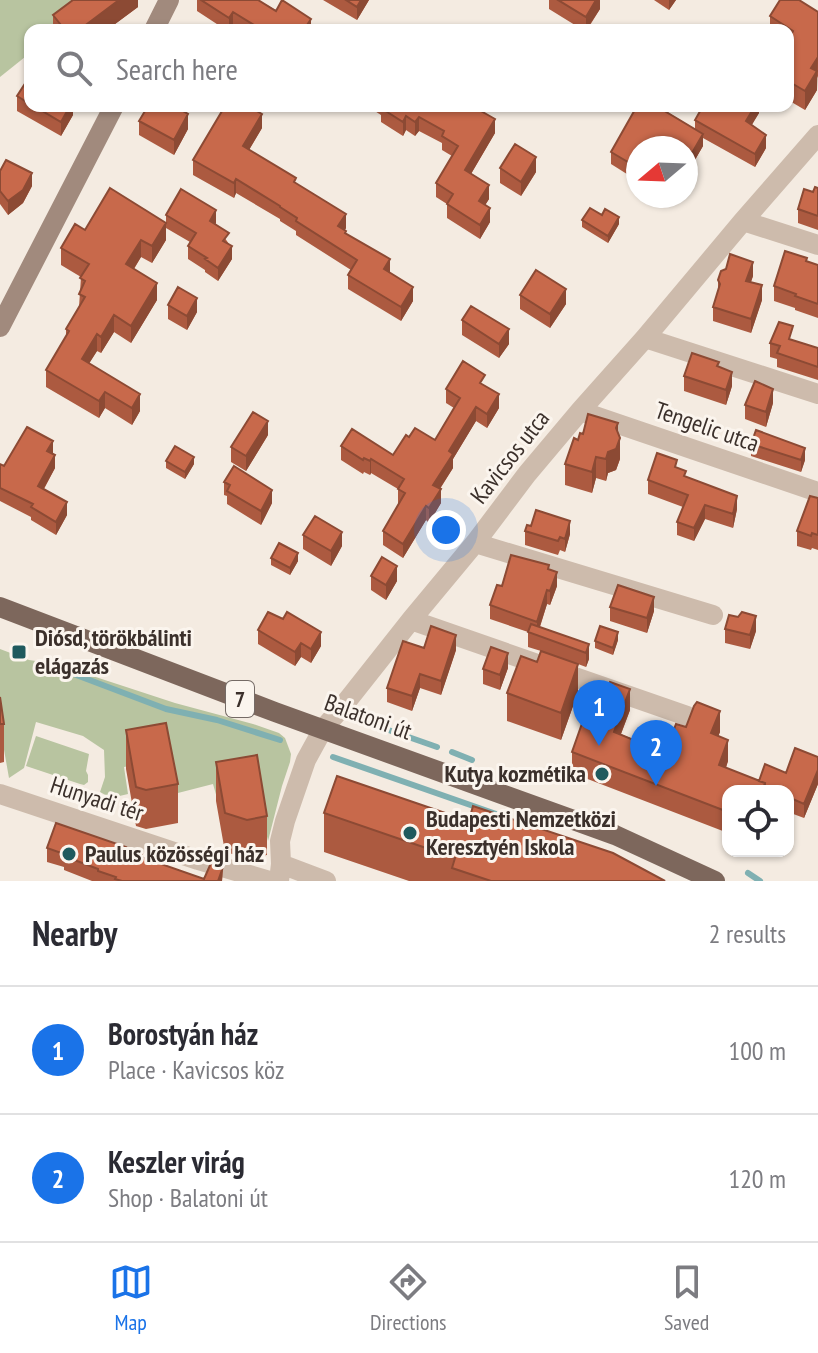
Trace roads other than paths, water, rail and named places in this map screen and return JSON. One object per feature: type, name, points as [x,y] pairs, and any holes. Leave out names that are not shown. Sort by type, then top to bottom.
[{"type":"main road","name":"Balatoni út","points":[[0,607],[615,835],[715,881]]},
{"type":"street","points":[[157,24],[169,0]]},
{"type":"street","points":[[0,327],[111,112]]},
{"type":"street","name":"Kavicsos utca","points":[[277,875],[285,821],[306,760],[323,729],[475,543],[527,474],[818,135]]},
{"type":"street","points":[[743,221],[818,245]]},
{"type":"street","points":[[645,338],[818,394]]},
{"type":"street","name":"Tengelic utca","points":[[580,411],[818,492]]},
{"type":"street","points":[[475,543],[713,615]]},
{"type":"street","points":[[411,620],[687,716]]},
{"type":"street","name":"Hunyadi tér","points":[[0,794],[198,860],[326,881]]},
{"type":"waterway","points":[[71,673],[166,709],[217,720],[280,740]]},
{"type":"waterway","points":[[360,720],[437,747]]},
{"type":"waterway","points":[[452,752],[472,760]]},
{"type":"waterway","points":[[333,757],[499,815]]},
{"type":"waterway","points":[[748,873],[760,881]]},
{"type":"place","name":"Diósd, törökbálinti elágazás","points":[[19,652]]},
{"type":"place","name":"Borostyán ház","points":[[599,746]]},
{"type":"place","name":"Kutya kozmétika","points":[[602,774]]},
{"type":"place","name":"Keszler virág","points":[[656,786]]},
{"type":"place","name":"Budapesti Nemzetközi Keresztyén Iskola","points":[[410,833]]},
{"type":"place","name":"Paulus közösségi ház","points":[[69,854]]}]
